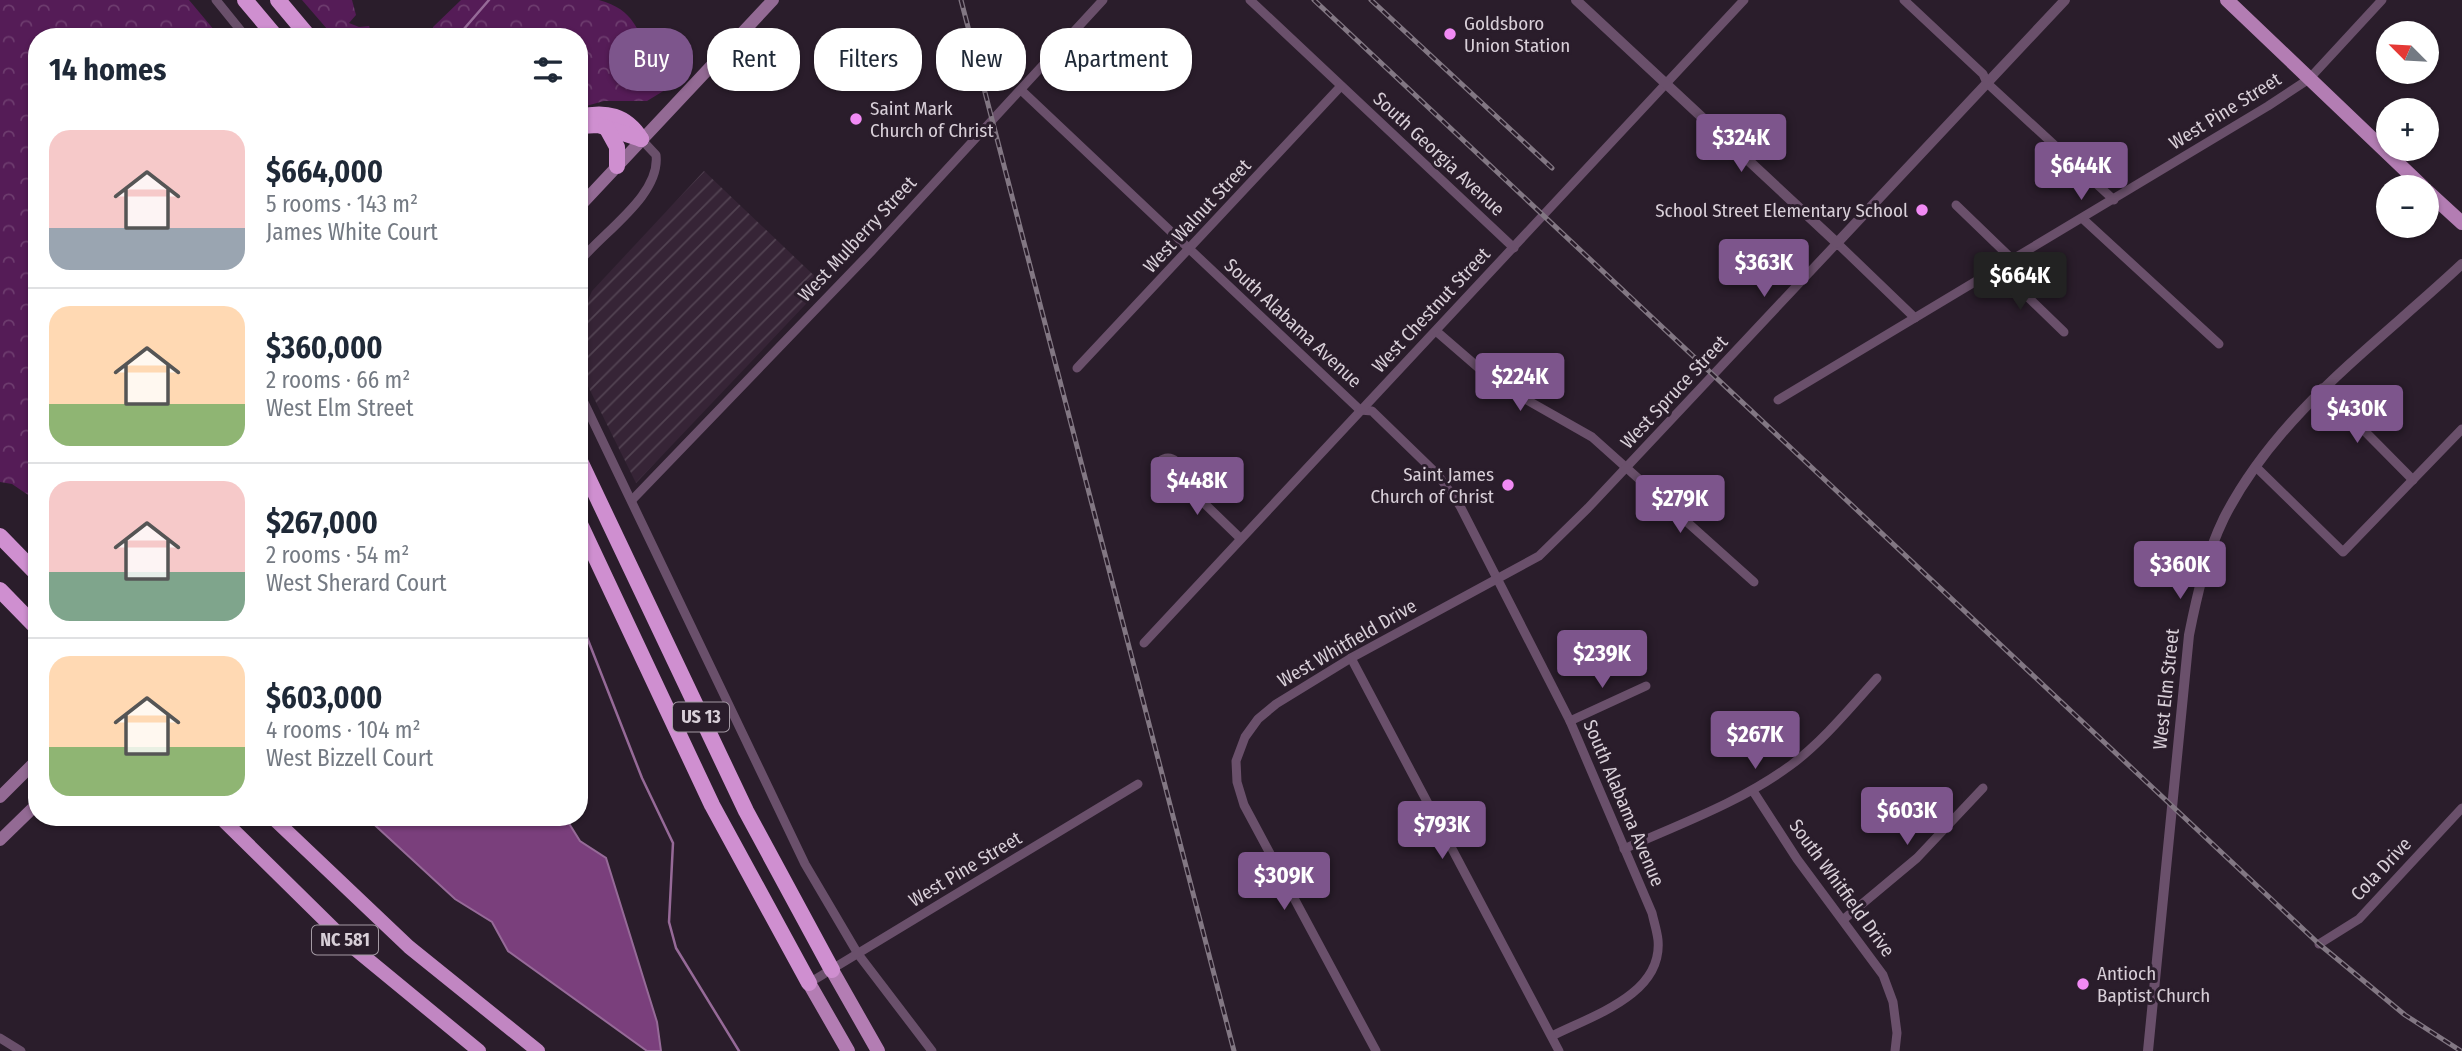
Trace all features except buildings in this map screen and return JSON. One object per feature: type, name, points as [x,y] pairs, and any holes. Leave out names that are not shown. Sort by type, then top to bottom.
[{"type":"highway","points":[[245,0],[268,28]]},
{"type":"highway","points":[[278,0],[301,28]]},
{"type":"highway","points":[[588,116],[599,114],[618,117],[632,125],[641,139]]},
{"type":"highway","points":[[588,126],[606,127],[641,139]]},
{"type":"highway","points":[[606,127],[617,147],[617,166]]},
{"type":"highway","name":"US 13","points":[[588,478],[729,777],[832,970]]},
{"type":"highway","points":[[0,536],[28,565]]},
{"type":"highway","name":"US 13","points":[[588,542],[724,827],[809,984]]},
{"type":"highway","points":[[0,590],[28,619]]},
{"type":"highway","name":"NC 581","points":[[229,826],[349,944],[479,1051]]},
{"type":"highway","name":"NC 581","points":[[281,826],[409,947],[538,1051]]},
{"type":"main road","points":[[588,197],[773,0]]},
{"type":"main road","points":[[2227,0],[2410,175]]},
{"type":"main road","points":[[2439,202],[2462,223]]},
{"type":"main road","points":[[0,797],[28,769]]},
{"type":"main road","points":[[0,840],[28,813]]},
{"type":"main road","name":"US 13","points":[[832,970],[878,1051]]},
{"type":"main road","name":"US 13","points":[[809,984],[848,1051]]},
{"type":"street","points":[[216,0],[239,28]]},
{"type":"street","name":"West Mulberry Street","points":[[1026,85],[1103,0]]},
{"type":"street","name":"South Georgia Avenue","points":[[1250,0],[1514,248]]},
{"type":"street","points":[[1576,0],[1915,318]]},
{"type":"street","name":"West Chestnut Street","points":[[1144,643],[1744,0]]},
{"type":"street","points":[[1905,0],[1983,75],[1987,83],[2114,200]]},
{"type":"street","name":"West Spruce Street","points":[[1499,579],[1552,546],[2065,0]]},
{"type":"street","name":"West Pine Street","points":[[1778,400],[2083,219],[2309,79],[2382,0]]},
{"type":"street","name":"West Walnut Street","points":[[1077,368],[1341,86]]},
{"type":"street","name":"West Mulberry Street","points":[[633,499],[868,255],[1020,91]]},
{"type":"street","name":"South Alabama Avenue","points":[[1022,91],[1360,410],[1372,411],[1438,475],[1460,506],[1570,722],[1652,913],[1658,941],[1656,961],[1647,980],[1627,998],[1552,1037]]},
{"type":"street","points":[[588,252],[642,195],[655,177],[656,155],[641,139]]},
{"type":"street","points":[[1956,205],[2013,260]]},
{"type":"street","points":[[2083,219],[2219,344]]},
{"type":"street","name":"West Elm Street","points":[[2148,1051],[2191,626],[2201,581],[2215,538],[2233,502],[2281,431],[2322,388],[2462,264]]},
{"type":"street","points":[[1999,269],[2064,332]]},
{"type":"street","points":[[1436,331],[1495,382],[1576,426],[1627,467],[1754,582]]},
{"type":"street","points":[[2322,388],[2413,480]]},
{"type":"street","points":[[588,410],[633,499],[796,845],[858,954],[932,1051]]},
{"type":"street","points":[[2256,467],[2343,552],[2462,429]]},
{"type":"street","points":[[1176,476],[1240,538]]},
{"type":"street","name":"West Whitfield Drive","points":[[1376,1051],[1244,805],[1237,782],[1236,761],[1245,737],[1258,719],[1276,704],[1351,658],[1499,579]]},
{"type":"street","points":[[1351,658],[1559,1051]]},
{"type":"street","points":[[1624,849],[1753,791],[1791,765],[1821,739],[1877,678]]},
{"type":"street","points":[[1570,722],[1646,686]]},
{"type":"street","name":"West Pine Street","points":[[809,984],[1138,784]]},
{"type":"street","points":[[1844,919],[1917,858],[1983,788]]},
{"type":"street","name":"South Whitfield Drive","points":[[1753,791],[1797,859],[1883,975],[1894,1002],[1897,1033],[1895,1051]]},
{"type":"street","name":"Cola Drive","points":[[2319,944],[2359,919],[2462,808]]},
{"type":"street","points":[[0,1038],[21,1051]]},
{"type":"shaded area","points":[[704,171],[824,285],[636,483],[588,386],[588,300],[592,291]]},
{"type":"shaded area","points":[[376,826],[571,826],[580,841],[606,858],[657,1022],[661,1051],[647,1051],[508,951],[492,922],[455,899]]},
{"type":"green space","points":[[0,0],[189,0],[212,28],[28,28],[28,495],[12,484],[0,482]]},
{"type":"green space","points":[[302,0],[352,0],[356,15],[349,23],[370,28],[326,28]]},
{"type":"green space","points":[[461,0],[599,0],[620,9],[637,28],[609,28],[609,91],[663,91],[647,101],[604,101],[588,105],[588,28],[433,28]]},
{"type":"waterway","points":[[465,28],[489,0]]},
{"type":"waterway","points":[[588,640],[642,778],[673,843],[669,922],[676,948],[739,1051]]},
{"type":"railway","points":[[961,0],[1234,1051]]},
{"type":"railway","points":[[1314,0],[2319,944],[2405,1015],[2461,1051]]},
{"type":"railway","points":[[1371,0],[1552,168]]},
{"type":"place","name":"Goldsboro Union Station","points":[[1450,34]]},
{"type":"place","name":"Saint Mark Church of Christ","points":[[856,119]]},
{"type":"place","name":"School Street Elementary School","points":[[1922,210]]},
{"type":"place","name":"Saint James Church of Christ","points":[[1508,485]]},
{"type":"place","name":"Antioch Baptist Church","points":[[2083,984]]}]
